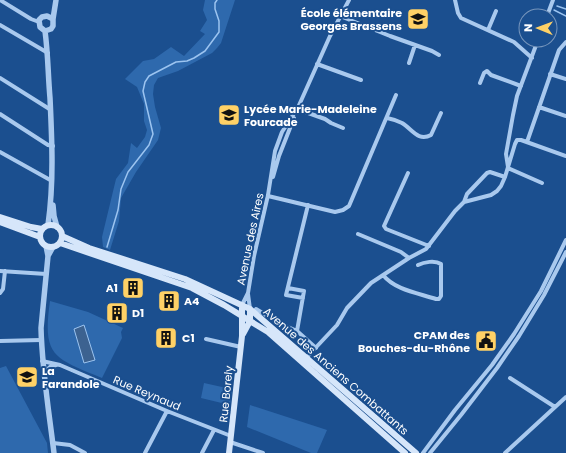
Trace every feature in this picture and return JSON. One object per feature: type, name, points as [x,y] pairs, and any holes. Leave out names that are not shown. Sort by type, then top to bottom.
[{"type":"main road","points":[[0,218],[31,227],[45,227],[51,225],[57,227],[61,230],[62,236],[60,243],[49,247],[41,241],[40,237],[0,222]]},
{"type":"main road","points":[[40,237],[45,227]]},
{"type":"main road","name":"Avenue des Anciens Combattants","points":[[62,236],[97,250],[185,279],[242,305],[252,307],[262,319],[416,453]]},
{"type":"main road","name":"Avenue des Anciens Combattants","points":[[60,243],[192,288],[228,307],[268,332],[405,453]]},
{"type":"main road","points":[[228,307],[242,305]]},
{"type":"main road","name":"Rue Borely","points":[[229,453],[242,336],[242,305]]},
{"type":"main road","points":[[250,321],[252,307]]},
{"type":"main road","points":[[242,324],[262,319]]},
{"type":"main road","name":"Rue Borely","points":[[242,336],[250,321]]},
{"type":"street","points":[[0,0],[31,19],[39,22]]},
{"type":"street","points":[[47,16],[55,0]]},
{"type":"street","points":[[55,0],[53,19],[54,24],[48,30],[48,54],[53,146],[52,192],[54,216],[57,227]]},
{"type":"street","name":"Avenue des Aires","points":[[242,305],[248,293],[254,256],[269,189],[279,156],[297,109],[317,64],[349,0]]},
{"type":"street","points":[[455,0],[458,13],[461,18],[514,42],[532,58]]},
{"type":"street","points":[[488,30],[496,11]]},
{"type":"street","points":[[39,22],[41,18],[47,16],[53,19]]},
{"type":"street","points":[[340,16],[432,51],[439,56]]},
{"type":"street","points":[[39,22],[41,29],[48,30]]},
{"type":"street","points":[[0,26],[48,54]]},
{"type":"street","points":[[527,142],[558,50],[566,42]]},
{"type":"street","points":[[409,63],[415,45]]},
{"type":"street","points":[[508,168],[506,154],[512,115],[517,96],[535,48]]},
{"type":"street","points":[[317,64],[361,80]]},
{"type":"street","points":[[480,83],[484,73],[487,71],[491,75],[521,86]]},
{"type":"street","points":[[550,74],[566,79]]},
{"type":"street","points":[[0,78],[51,110]]},
{"type":"street","points":[[268,196],[335,212],[343,210],[349,206],[396,95]]},
{"type":"street","points":[[539,107],[566,116]]},
{"type":"street","points":[[297,109],[325,119],[331,124],[343,128]]},
{"type":"street","points":[[387,118],[402,123],[415,134],[423,137],[430,135],[441,113]]},
{"type":"street","points":[[0,114],[48,145],[53,146]]},
{"type":"street","points":[[464,202],[491,195],[501,186],[517,140],[521,140],[566,156]]},
{"type":"street","points":[[0,152],[52,181]]},
{"type":"street","points":[[508,168],[542,183]]},
{"type":"street","points":[[306,358],[337,325],[347,308],[370,283],[429,246],[455,211],[464,202],[467,194],[487,173],[490,172],[505,177]]},
{"type":"street","points":[[408,173],[384,226],[386,229],[429,246]]},
{"type":"street","points":[[45,227],[52,192]]},
{"type":"street","points":[[297,329],[303,298],[286,295],[308,205]]},
{"type":"street","points":[[358,234],[401,252],[409,258]]},
{"type":"street","points":[[423,453],[492,365],[514,334],[541,291],[566,240]]},
{"type":"street","points":[[49,247],[41,340],[43,374],[54,453]]},
{"type":"street","points":[[430,453],[461,415],[514,342],[544,295],[566,252]]},
{"type":"street","points":[[383,275],[388,281],[395,285],[439,299],[441,296],[441,264],[438,262],[424,262],[418,265]]},
{"type":"street","points":[[0,293],[3,289],[2,271],[46,274]]},
{"type":"street","name":"Avenue des Aires","points":[[248,293],[252,307]]},
{"type":"street","points":[[252,307],[279,323],[297,329],[316,348]]},
{"type":"street","points":[[206,339],[241,347]]},
{"type":"street","points":[[0,340],[41,340]]},
{"type":"street","name":"Rue Reynaud","points":[[42,360],[60,365],[214,430],[264,453]]},
{"type":"street","points":[[43,374],[50,367],[56,365]]},
{"type":"street","points":[[510,378],[555,407]]},
{"type":"street","points":[[505,453],[566,397]]},
{"type":"street","points":[[145,453],[167,411]]},
{"type":"street","points":[[202,453],[214,430]]},
{"type":"street","points":[[53,444],[70,445],[85,453]]},
{"type":"shaded area","points":[[205,0],[235,0],[221,43],[212,53],[178,71],[158,78],[154,85],[153,94],[155,107],[161,128],[158,140],[136,172],[121,198],[119,221],[110,250],[103,247],[102,237],[116,179],[128,163],[131,143],[137,148],[145,137],[147,130],[144,121],[144,104],[137,87],[125,79],[143,61],[154,59],[171,47],[184,56],[205,34],[200,31],[207,20],[203,10]]},
{"type":"shaded area","points":[[50,301],[88,312],[123,328],[121,332],[122,338],[102,378],[62,360],[55,353],[50,345],[48,334]]},
{"type":"shaded area","points":[[84,325],[95,360],[84,363],[74,329]]},
{"type":"shaded area","points":[[6,366],[47,443],[48,453],[0,453],[0,368]]},
{"type":"shaded area","points":[[204,383],[231,389],[230,405],[201,398]]},
{"type":"shaded area","points":[[250,405],[327,430],[317,453],[311,453],[247,427]]},
{"type":"waterway","points":[[107,247],[118,210],[121,189],[128,172],[149,145],[153,134],[143,91],[145,82],[149,76],[176,62],[187,61],[205,51],[219,32],[219,21],[215,9],[215,3],[217,0]]},
{"type":"waterway","points":[[557,6],[566,9]]},
{"type":"waterway","points":[[558,12],[566,16]]},
{"type":"place","name":"École élémentaire Georges Brassens","points":[[418,19]]},
{"type":"place","name":"Lycée Marie-Madeleine Fourcade","points":[[229,115]]},
{"type":"place","name":"A1","points":[[133,288]]},
{"type":"place","name":"A4","points":[[169,301]]},
{"type":"place","name":"D1","points":[[117,313]]},
{"type":"place","name":"C1","points":[[166,338]]},
{"type":"place","name":"CPAM des Bouches-du-Rhône","points":[[486,341]]},
{"type":"place","name":"La Farandole","points":[[27,377]]}]
